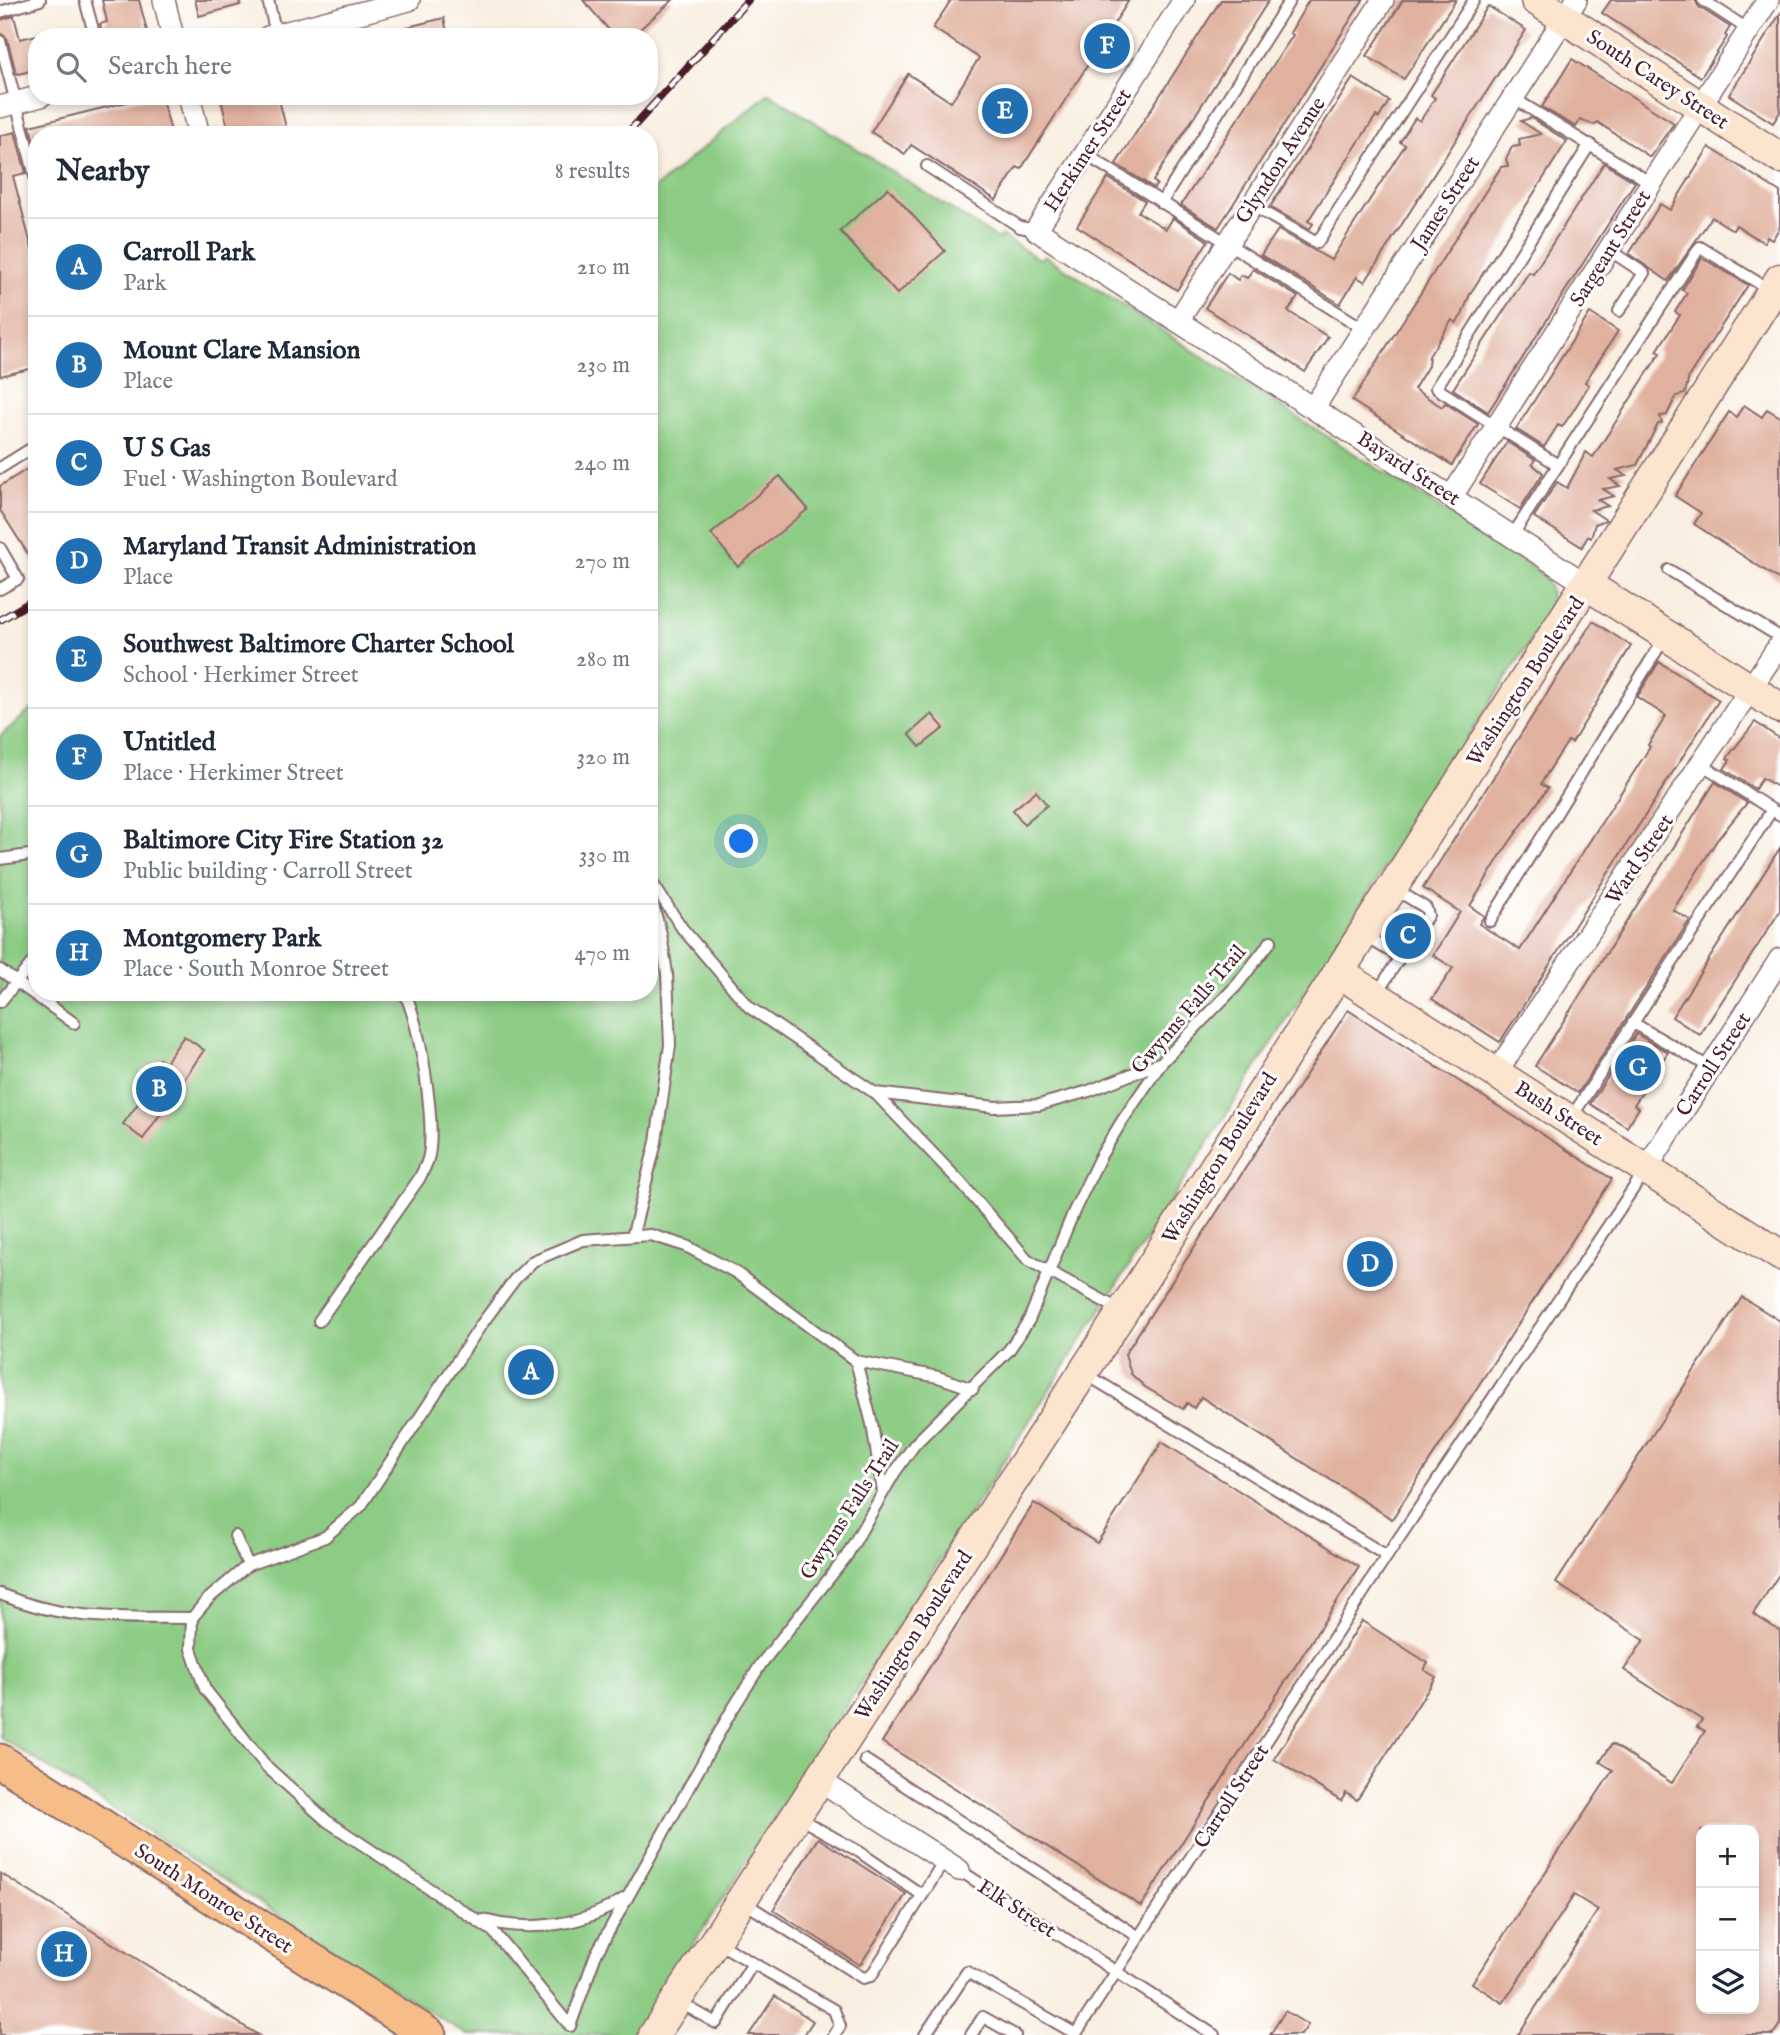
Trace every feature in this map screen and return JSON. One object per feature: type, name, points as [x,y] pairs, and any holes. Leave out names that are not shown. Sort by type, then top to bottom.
[{"type":"main road","name":"South Carey Street","points":[[1536,0],[1571,9],[1700,108],[1780,158]]},
{"type":"main road","name":"Washington Boulevard","points":[[654,2035],[1083,1372],[1776,285]]},
{"type":"main road","name":"Bayard Street","points":[[1586,584],[1780,708]]},
{"type":"main road","name":"Bush Street","points":[[1338,972],[1780,1255]]},
{"type":"main road","name":"South Monroe Street","points":[[0,1761],[429,2035]]},
{"type":"street","points":[[164,0],[171,28]]},
{"type":"street","points":[[293,28],[344,8],[409,0]]},
{"type":"street","name":"Herkimer Street","points":[[1036,230],[1184,0]]},
{"type":"street","name":"Sargeant Street","points":[[1451,496],[1497,428],[1768,0]]},
{"type":"street","name":"Glyndon Avenue","points":[[1178,321],[1377,2]]},
{"type":"street","name":"James Street","points":[[1314,407],[1571,9]]},
{"type":"street","points":[[8,105],[28,100]]},
{"type":"street","points":[[191,105],[197,126]]},
{"type":"street","name":"Bayard Street","points":[[1036,230],[1586,584]]},
{"type":"street","name":"Ward Street","points":[[1496,1073],[1703,765],[1780,644]]},
{"type":"street","name":"Carroll Street","points":[[1646,1169],[1780,960]]},
{"type":"street","name":"Elk Street","points":[[819,1780],[951,1866]]},
{"type":"lane","points":[[0,12],[40,0]]},
{"type":"lane","points":[[85,0],[93,28]]},
{"type":"lane","points":[[268,0],[271,28]]},
{"type":"lane","points":[[1161,203],[1290,0]]},
{"type":"lane","points":[[1251,205],[1317,243],[1474,0]]},
{"type":"lane","points":[[1703,0],[1749,30]]},
{"type":"lane","points":[[0,41],[8,105],[28,159]]},
{"type":"lane","points":[[1513,98],[1651,183]]},
{"type":"lane","points":[[1558,465],[1436,388],[1590,145]]},
{"type":"lane","points":[[1085,154],[1226,245],[1364,329]]},
{"type":"lane","points":[[927,166],[1020,227],[1036,230]]},
{"type":"lane","points":[[1512,536],[1700,247],[1776,285]]},
{"type":"lane","points":[[1609,250],[1644,273],[1619,311]]},
{"type":"lane","points":[[0,468],[28,451]]},
{"type":"lane","points":[[0,548],[18,579],[0,589]]},
{"type":"lane","points":[[1669,570],[1780,637]]},
{"type":"lane","points":[[1490,920],[1666,635]]},
{"type":"lane","points":[[1570,1120],[1776,812],[1703,765]]},
{"type":"lane","points":[[0,859],[28,855]]},
{"type":"lane","points":[[1376,996],[1428,915],[1426,908],[1392,887]]},
{"type":"lane","points":[[658,892],[682,928],[749,1007],[875,1093],[961,1183],[1028,1260],[1122,1311]]},
{"type":"lane","points":[[633,1234],[656,1142],[670,1045],[667,974],[658,923]]},
{"type":"lane","points":[[1361,935],[1400,957]]},
{"type":"lane","name":"Gwynns Falls Trail","points":[[477,1918],[510,1948],[570,2026],[596,1954],[729,1715],[761,1664],[846,1557],[883,1492],[915,1444],[973,1389],[1009,1350],[1023,1330],[1100,1157],[1162,1062],[1237,985],[1270,941]]},
{"type":"lane","points":[[0,1002],[28,969]]},
{"type":"lane","points":[[0,970],[28,991]]},
{"type":"lane","points":[[43,1001],[74,1023]]},
{"type":"lane","points":[[319,1321],[419,1180],[429,1159],[429,1102],[414,1019],[407,1001]]},
{"type":"lane","points":[[1633,1023],[1711,1068]]},
{"type":"lane","points":[[875,1093],[995,1107],[1040,1105],[1089,1091],[1162,1062]]},
{"type":"lane","name":"Carroll Street","points":[[1075,2035],[1387,1556],[1646,1169]]},
{"type":"lane","points":[[630,1895],[606,1911],[572,1921],[505,1924],[477,1918],[327,1821],[267,1766],[205,1689],[191,1649],[192,1618],[208,1599],[248,1564],[325,1537],[361,1506],[481,1325],[533,1261],[583,1240],[633,1234],[651,1235],[686,1246],[735,1272],[856,1361],[938,1377],[973,1389]]},
{"type":"lane","points":[[856,1361],[872,1424],[883,1492]]},
{"type":"lane","points":[[1083,1372],[1387,1556]]},
{"type":"lane","points":[[234,1536],[248,1564]]},
{"type":"lane","points":[[0,1594],[30,1607],[65,1615],[119,1620],[192,1618]]},
{"type":"lane","points":[[865,1760],[1139,1937]]},
{"type":"lane","points":[[796,1816],[858,1852],[922,1895]]},
{"type":"lane","points":[[741,1900],[863,1978],[871,1976],[922,1895],[951,1866]]},
{"type":"lane","name":"Elk Street","points":[[951,1866],[1214,2035]]},
{"type":"lane","points":[[715,1941],[834,2010],[840,2026],[834,2035]]},
{"type":"lane","points":[[719,2035],[716,2023],[753,1963]]},
{"type":"lane","points":[[925,2035],[967,1972],[1075,2035]]},
{"type":"lane","points":[[677,2001],[716,2023]]},
{"type":"lane","points":[[971,2035],[983,2017],[1015,2035]]},
{"type":"green space","points":[[769,93],[998,239],[1001,235],[1039,259],[1045,256],[1538,571],[1549,586],[1551,602],[1547,615],[635,2035],[467,2035],[0,1737],[0,736],[28,713],[28,1001],[658,1001],[658,186]]},
{"type":"building","points":[[102,0],[139,0],[146,28],[101,28],[100,24],[107,22]]},
{"type":"building","points":[[195,0],[239,0],[240,5],[199,16]]},
{"type":"building","points":[[583,0],[673,0],[641,28],[607,28]]},
{"type":"building","points":[[951,0],[1129,0],[1107,35],[1121,44],[1104,72],[1089,63],[1021,169],[1017,167],[996,200],[911,145],[905,154],[871,132],[908,74],[951,102],[979,58],[933,28]]},
{"type":"building","points":[[1221,0],[1269,0],[1153,181],[1157,184],[1154,188],[1116,164]]},
{"type":"building","points":[[1309,0],[1363,0],[1218,228],[1181,205],[1293,35],[1290,33]]},
{"type":"building","points":[[1403,0],[1456,0],[1404,79],[1367,56]]},
{"type":"building","points":[[1611,0],[1695,0],[1699,7],[1730,27],[1725,35],[1727,37],[1701,77],[1602,13]]},
{"type":"building","points":[[1488,6],[1526,30],[1365,282],[1357,277],[1340,304],[1261,255],[1278,230],[1331,260],[1405,145],[1400,142],[1415,118],[1420,121],[1435,98],[1431,95]]},
{"type":"building","points":[[1780,14],[1780,112],[1773,123],[1729,95]]},
{"type":"building","points":[[14,16],[20,39],[28,37],[28,72],[16,73],[7,38],[0,33],[0,20]]},
{"type":"building","points":[[444,18],[446,28],[403,28]]},
{"type":"building","points":[[1572,59],[1674,123],[1650,157],[1597,122],[1595,125],[1580,120],[1576,127],[1542,107]]},
{"type":"building","points":[[1353,78],[1389,101],[1379,118],[1376,116],[1367,129],[1308,221],[1313,224],[1309,229],[1270,207]]},
{"type":"building","points":[[115,105],[164,105],[169,126],[30,126]]},
{"type":"building","points":[[222,105],[280,105],[286,126],[228,126]]},
{"type":"building","points":[[1531,118],[1567,141],[1470,294],[1462,315],[1456,323],[1452,320],[1429,356],[1428,366],[1414,389],[1442,407],[1445,403],[1478,424],[1452,465],[1352,401],[1501,167],[1508,166],[1506,159],[1512,147],[1520,146],[1519,139],[1541,134],[1521,121]]},
{"type":"building","points":[[15,132],[26,173],[13,176],[28,234],[28,369],[0,376],[0,136]]},
{"type":"building","points":[[1709,147],[1780,192],[1780,227],[1772,240],[1767,237],[1764,243],[1736,225],[1733,230],[1712,217],[1668,281],[1629,254],[1660,204],[1670,210]]},
{"type":"building","points":[[1604,163],[1635,182],[1488,412],[1453,389],[1529,272],[1533,274]]},
{"type":"building","points":[[1108,178],[1145,201],[1138,212],[1166,229],[1173,218],[1208,241],[1177,290],[1077,226]]},
{"type":"building","points":[[888,188],[945,251],[897,294],[840,231]]},
{"type":"building","points":[[1702,258],[1748,285],[1689,376],[1685,394],[1676,396],[1667,415],[1660,416],[1662,423],[1658,424],[1637,465],[1617,470],[1626,476],[1610,479],[1620,486],[1603,489],[1614,496],[1598,500],[1608,506],[1591,510],[1606,520],[1595,524],[1591,538],[1588,536],[1582,547],[1534,517],[1557,482],[1567,488],[1586,452],[1593,457],[1606,437],[1660,353],[1657,351],[1680,315],[1675,312],[1687,293],[1682,290]]},
{"type":"building","points":[[1253,269],[1298,297],[1288,311],[1328,337],[1305,372],[1205,308],[1228,273],[1238,280],[1241,275],[1247,278]]},
{"type":"building","points":[[1590,313],[1618,331],[1585,382],[1589,385],[1573,411],[1562,427],[1558,425],[1544,447],[1516,429]]},
{"type":"building","points":[[1744,405],[1762,417],[1767,409],[1780,417],[1780,580],[1694,524],[1701,513],[1675,496],[1729,412],[1736,417]]},
{"type":"building","points":[[1507,442],[1535,460],[1532,464],[1543,473],[1520,509],[1480,484]]},
{"type":"building","points":[[28,469],[28,554],[0,510],[0,486]]},
{"type":"building","points":[[780,476],[808,509],[738,567],[711,534]]},
{"type":"building","points":[[1593,621],[1631,646],[1572,743],[1568,741],[1546,775],[1541,784],[1548,788],[1502,853],[1470,906],[1484,916],[1479,924],[1520,950],[1650,747],[1648,745],[1666,716],[1637,697],[1659,662],[1719,700],[1500,1042],[1432,999],[1453,968],[1433,955],[1460,912],[1423,888]]},
{"type":"building","points":[[932,714],[944,728],[920,747],[909,734]]},
{"type":"building","points":[[1755,722],[1780,739],[1780,788],[1762,778],[1755,789],[1724,769],[1730,760],[1727,758]]},
{"type":"building","points":[[1715,782],[1747,803],[1717,840],[1673,910],[1690,920],[1578,1093],[1535,1066]]},
{"type":"building","points":[[1036,791],[1047,805],[1024,824],[1013,810]]},
{"type":"building","points":[[1780,848],[1780,911],[1700,1035],[1672,1017]]},
{"type":"building","points":[[1348,1010],[1612,1179],[1392,1519],[1201,1397],[1194,1408],[1187,1403],[1183,1409],[1145,1387],[1131,1374],[1125,1354]]},
{"type":"building","points":[[1636,1034],[1668,1052],[1634,1105],[1639,1108],[1627,1127],[1590,1104]]},
{"type":"building","points":[[184,1036],[204,1050],[143,1139],[123,1124],[142,1098],[135,1093],[142,1084],[137,1080],[147,1065],[153,1069],[159,1059],[165,1063]]},
{"type":"building","points":[[1742,1297],[1780,1321],[1780,1573],[1753,1614],[1780,1631],[1780,2024],[1773,2035],[1518,2035],[1598,1910],[1574,1895],[1503,2003],[1472,1983],[1613,1770],[1600,1762],[1612,1744],[1672,1783],[1705,1731],[1697,1727],[1702,1720],[1624,1670],[1644,1640],[1556,1583]]},
{"type":"building","points":[[1162,1442],[1359,1567],[1141,1906],[882,1742],[1034,1503],[1097,1543]]},
{"type":"building","points":[[1362,1621],[1428,1663],[1424,1670],[1436,1677],[1357,1800],[1346,1793],[1341,1801],[1274,1759]]},
{"type":"building","points":[[818,1838],[906,1894],[860,1965],[773,1910]]},
{"type":"building","points":[[0,1873],[258,2035],[0,2035]]},
{"type":"building","points":[[775,1996],[813,2021],[804,2035],[749,2035]]},
{"type":"building","points":[[1285,2011],[1308,2025],[1301,2035],[1270,2035]]},
{"type":"railway","points":[[658,100],[748,0]]},
{"type":"railway","points":[[634,126],[653,105]]},
{"type":"railway","points":[[0,620],[28,603]]},
{"type":"place","name":"Untitled","points":[[1107,46]]},
{"type":"place","name":"Southwest Baltimore Charter School","points":[[1005,111]]},
{"type":"place","name":"U S Gas","points":[[1408,936]]},
{"type":"place","name":"Baltimore City Fire Station 32","points":[[1638,1068]]},
{"type":"place","name":"Mount Clare Mansion","points":[[159,1089]]},
{"type":"place","name":"Maryland Transit Administration","points":[[1370,1264]]},
{"type":"place","name":"Carroll Park","points":[[531,1372]]},
{"type":"place","name":"Montgomery Park","points":[[64,1954]]}]
